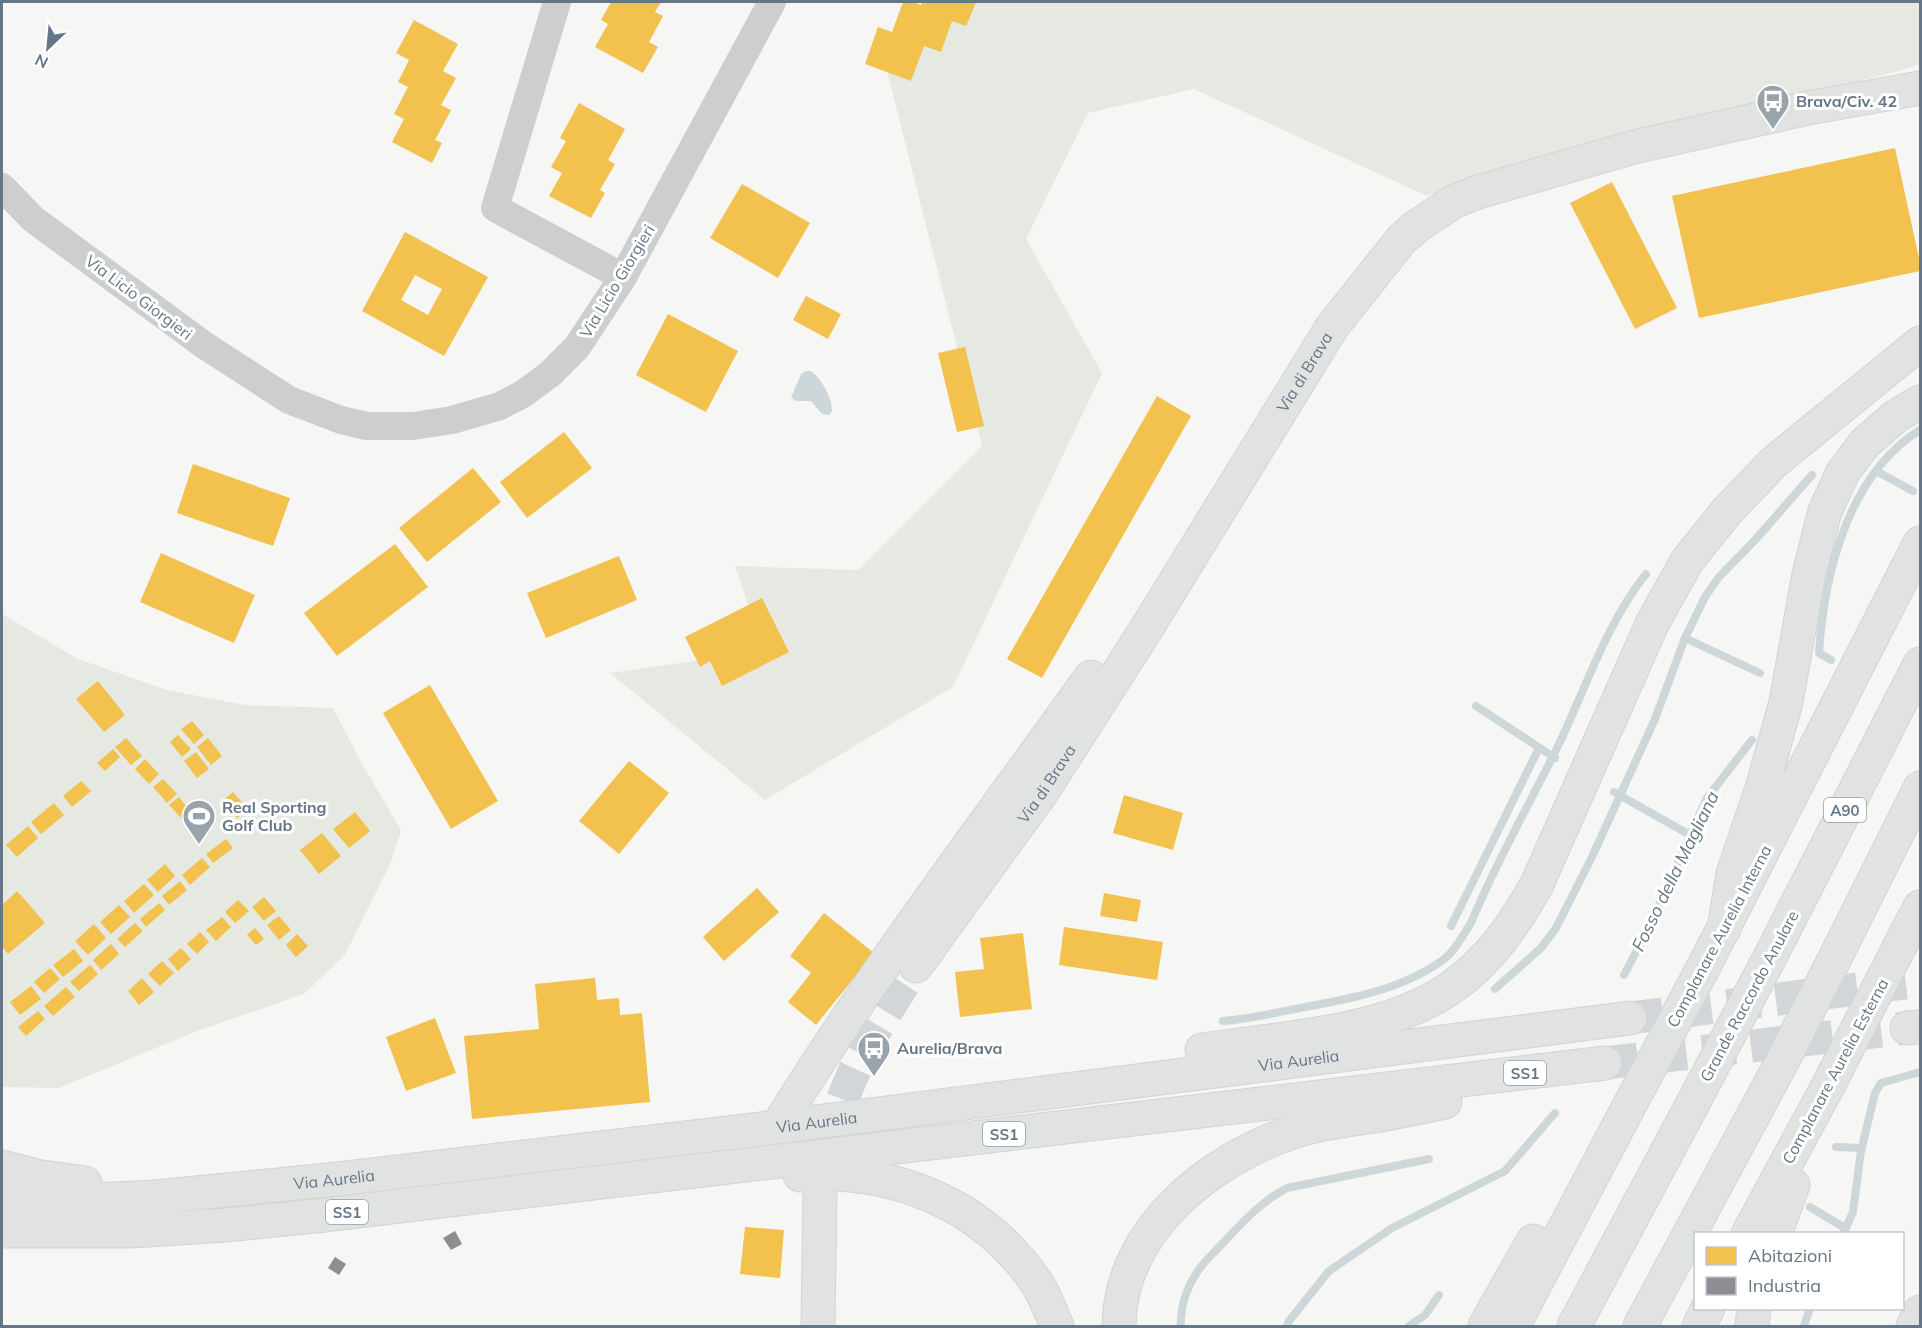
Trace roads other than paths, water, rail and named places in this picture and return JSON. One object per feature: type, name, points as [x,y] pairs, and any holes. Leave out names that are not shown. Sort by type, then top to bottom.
[{"type":"main road","name":"Via di Brava","points":[[916,966],[1042,792],[1145,631],[1332,327],[1401,240],[1422,222],[1455,201],[1478,192],[1634,147],[1808,108],[1920,88]]},
{"type":"main road","points":[[977,1101],[1051,1077],[1104,1064],[1361,1025],[1424,1003],[1451,988],[1466,976],[1507,932],[1523,910],[1537,884],[1652,624],[1687,561],[1727,511],[1773,462],[1920,343]]},
{"type":"main road","points":[[1724,929],[1733,874],[1764,785],[1786,702],[1809,574],[1825,511],[1843,472],[1865,443],[1896,416],[1920,402]]},
{"type":"main road","name":"Complanare Aurelia Interna","points":[[1513,1326],[1724,929],[1920,543]]},
{"type":"main road","points":[[777,1127],[832,1038],[1093,675],[1145,631]]},
{"type":"main road","name":"Grande Raccordo Anulare","points":[[1574,1326],[1770,957],[1920,664]]},
{"type":"main road","points":[[1640,1326],[1840,948],[1920,788]]},
{"type":"main road","name":"Complanare Aurelia Esterna","points":[[1749,1232],[1813,1115],[1913,921]]},
{"type":"main road","name":"Via Aurelia","points":[[2,1198],[93,1200],[338,1179],[777,1127],[1630,1018]]},
{"type":"main road","name":"Via Aurelia","points":[[2,1231],[131,1231],[226,1225],[324,1215],[1605,1063]]},
{"type":"main road","points":[[1119,1326],[1119,1312],[1131,1268],[1147,1236],[1178,1200],[1196,1183],[1215,1170],[1260,1145],[1293,1132],[1323,1124],[1386,1114],[1488,1093],[1524,1082],[1554,1069]]},
{"type":"main road","points":[[1775,1232],[1792,1188],[1813,1115]]},
{"type":"main road","points":[[1485,1326],[1546,1221],[1605,1151]]},
{"type":"main road","points":[[2,1167],[73,1182],[194,1193]]},
{"type":"main road","points":[[562,1185],[644,1189],[805,1175],[877,1178],[900,1183],[925,1192],[952,1206],[993,1234],[1014,1254],[1039,1286],[1058,1326]]},
{"type":"main road","points":[[818,1326],[820,1192]]},
{"type":"main road","points":[[2,1250],[43,1247],[131,1231]]},
{"type":"main road","points":[[1699,1326],[1707,1310]]},
{"type":"main road","points":[[1752,1326],[1754,1310]]},
{"type":"main road","points":[[1913,1326],[1920,1312]]},
{"type":"street","points":[[557,2],[495,208],[623,277]]},
{"type":"street","name":"Via Licio Giorgieri","points":[[2,187],[33,219],[204,345],[298,404],[341,420],[367,426],[413,426],[452,420],[500,406],[523,394],[559,367],[577,347],[623,277],[772,2]]},
{"type":"waterway","points":[[1831,660],[1819,653],[1827,591],[1844,529],[1875,473],[1895,449],[1920,430]]},
{"type":"waterway","points":[[1876,471],[1913,491]]},
{"type":"waterway","points":[[1495,989],[1541,948],[1556,928],[1591,859],[1655,719],[1685,638],[1705,597],[1719,577],[1812,475]]},
{"type":"waterway","points":[[1223,1021],[1262,1016],[1374,992],[1410,979],[1443,960],[1451,952],[1471,923],[1558,746],[1608,635],[1632,593],[1646,574]]},
{"type":"waterway","points":[[1685,638],[1760,673]]},
{"type":"waterway","points":[[1476,706],[1555,758]]},
{"type":"waterway","name":"Fosso della Magliana","points":[[1624,975],[1651,923],[1707,798],[1752,740]]},
{"type":"waterway","points":[[1451,926],[1539,748]]},
{"type":"waterway","points":[[1614,792],[1690,835]]},
{"type":"waterway","points":[[1844,1232],[1853,1212],[1861,1151],[1875,1093],[1881,1083],[1920,1072]]},
{"type":"waterway","name":"Fosso della Magliana","points":[[1287,1326],[1329,1271],[1392,1228],[1505,1171],[1555,1113]]},
{"type":"waterway","points":[[1836,1147],[1862,1148]]},
{"type":"waterway","points":[[1181,1326],[1187,1293],[1201,1266],[1251,1214],[1268,1200],[1287,1188],[1429,1159]]},
{"type":"waterway","points":[[1810,1207],[1845,1228]]},
{"type":"waterway","points":[[1409,1326],[1425,1315],[1439,1295]]},
{"type":"waterway","points":[[1804,1326],[1809,1310]]},
{"type":"tunnel","points":[[828,1146],[843,1098],[864,1052],[888,1008],[916,966]]},
{"type":"tunnel","points":[[1630,1018],[1920,981]]},
{"type":"tunnel","points":[[1605,1063],[1907,1028]]},
{"type":"place","name":"Brava/Civ. 42","points":[[1773,130]]},
{"type":"place","name":"Real Sporting Golf Club","points":[[199,845]]},
{"type":"place","name":"Aurelia/Brava","points":[[874,1077]]}]
